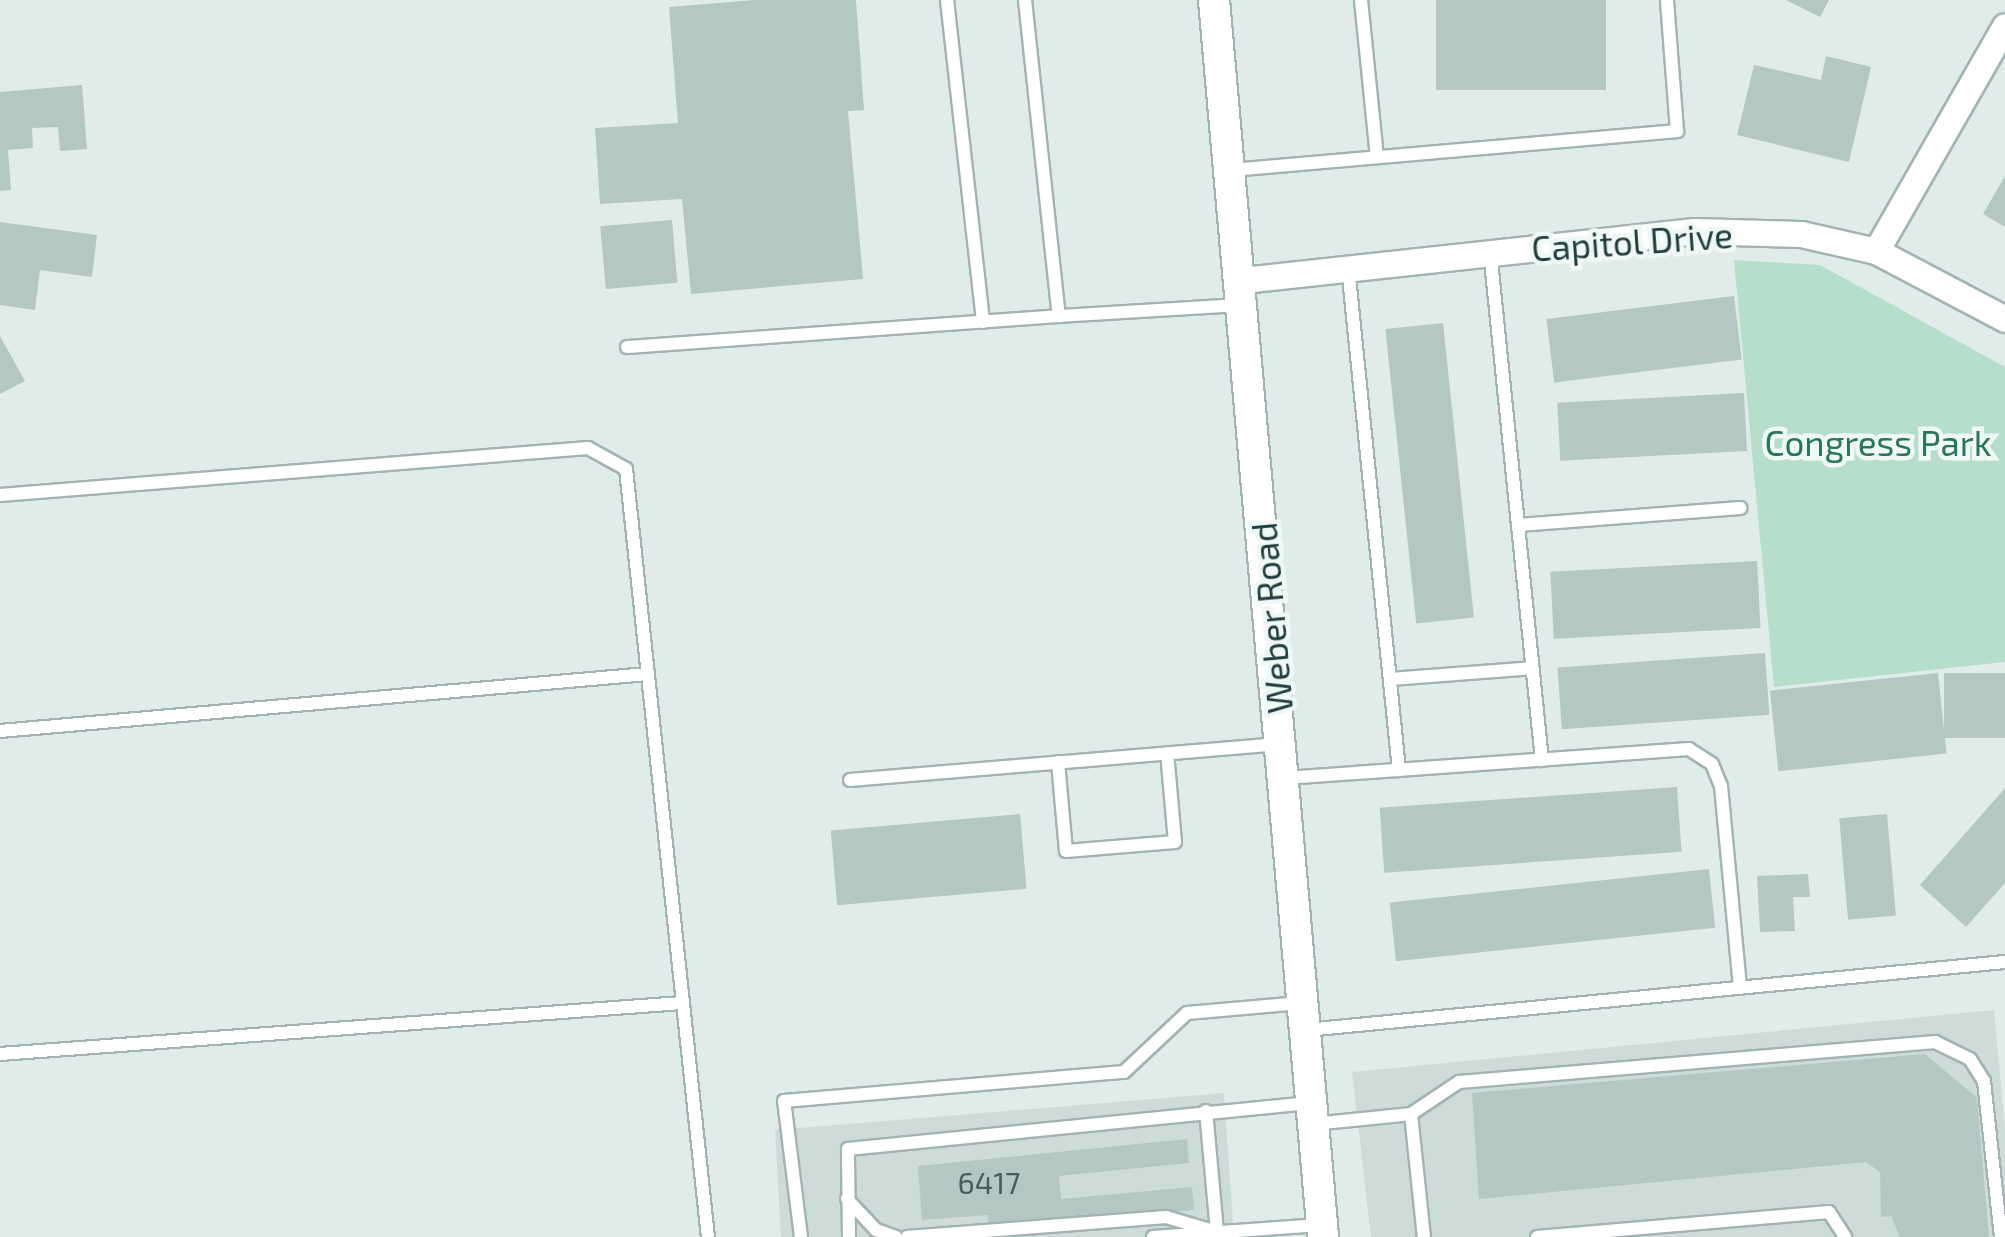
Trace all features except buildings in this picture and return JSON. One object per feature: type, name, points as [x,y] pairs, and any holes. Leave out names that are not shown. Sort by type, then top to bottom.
[{"type":"main road","name":"Weber Road","points":[[1214,0],[1244,292],[1322,1231]]},
{"type":"street","points":[[1876,251],[2005,26]]},
{"type":"street","name":"Capitol Drive","points":[[1244,292],[1348,267],[1490,251],[1694,231],[1801,234],[1876,251],[2005,319]]},
{"type":"lane","points":[[946,0],[983,322]]},
{"type":"lane","points":[[1025,0],[1059,316]]},
{"type":"lane","points":[[1361,0],[1377,158]]},
{"type":"lane","points":[[1232,170],[1677,132],[1668,0]]},
{"type":"lane","points":[[1490,251],[1542,760]]},
{"type":"lane","points":[[1348,267],[1399,770]]},
{"type":"lane","points":[[627,347],[1059,316],[1244,292]]},
{"type":"lane","points":[[0,495],[588,448],[626,468],[708,1237]]},
{"type":"lane","points":[[1518,526],[1740,508]]},
{"type":"lane","points":[[1390,679],[1532,668]]},
{"type":"lane","points":[[0,731],[648,674]]},
{"type":"lane","points":[[850,780],[1282,744]]},
{"type":"lane","points":[[1284,778],[1688,749],[1712,764],[1721,786],[1740,988]]},
{"type":"lane","points":[[1058,762],[1066,851],[1084,850],[1175,842],[1167,754]]},
{"type":"lane","points":[[801,1237],[784,1100],[1124,1072],[1186,1013],[1304,1016],[1740,988],[2005,962]]},
{"type":"lane","points":[[0,1054],[681,1003]]},
{"type":"lane","points":[[850,1237],[848,1149],[1206,1111],[1412,1114],[1458,1082],[1935,1042],[1970,1060],[1984,1081],[2001,1237]]},
{"type":"lane","points":[[1206,1111],[1216,1232]]},
{"type":"lane","points":[[1412,1114],[1424,1237]]},
{"type":"lane","points":[[847,1199],[876,1230],[896,1237]]},
{"type":"lane","points":[[1537,1237],[1830,1212],[1844,1237]]},
{"type":"lane","points":[[907,1237],[1166,1217],[1216,1232]]},
{"type":"lane","points":[[1153,1237],[1322,1231]]},
{"type":"shaded area","points":[[1994,1010],[2005,1129],[2005,1237],[1371,1237],[1352,1072]]},
{"type":"shaded area","points":[[1224,1093],[1234,1237],[781,1237],[775,1130]]},
{"type":"green space","name":"Congress Park","points":[[1734,260],[1820,265],[2005,367],[2005,662],[1774,687]]}]
